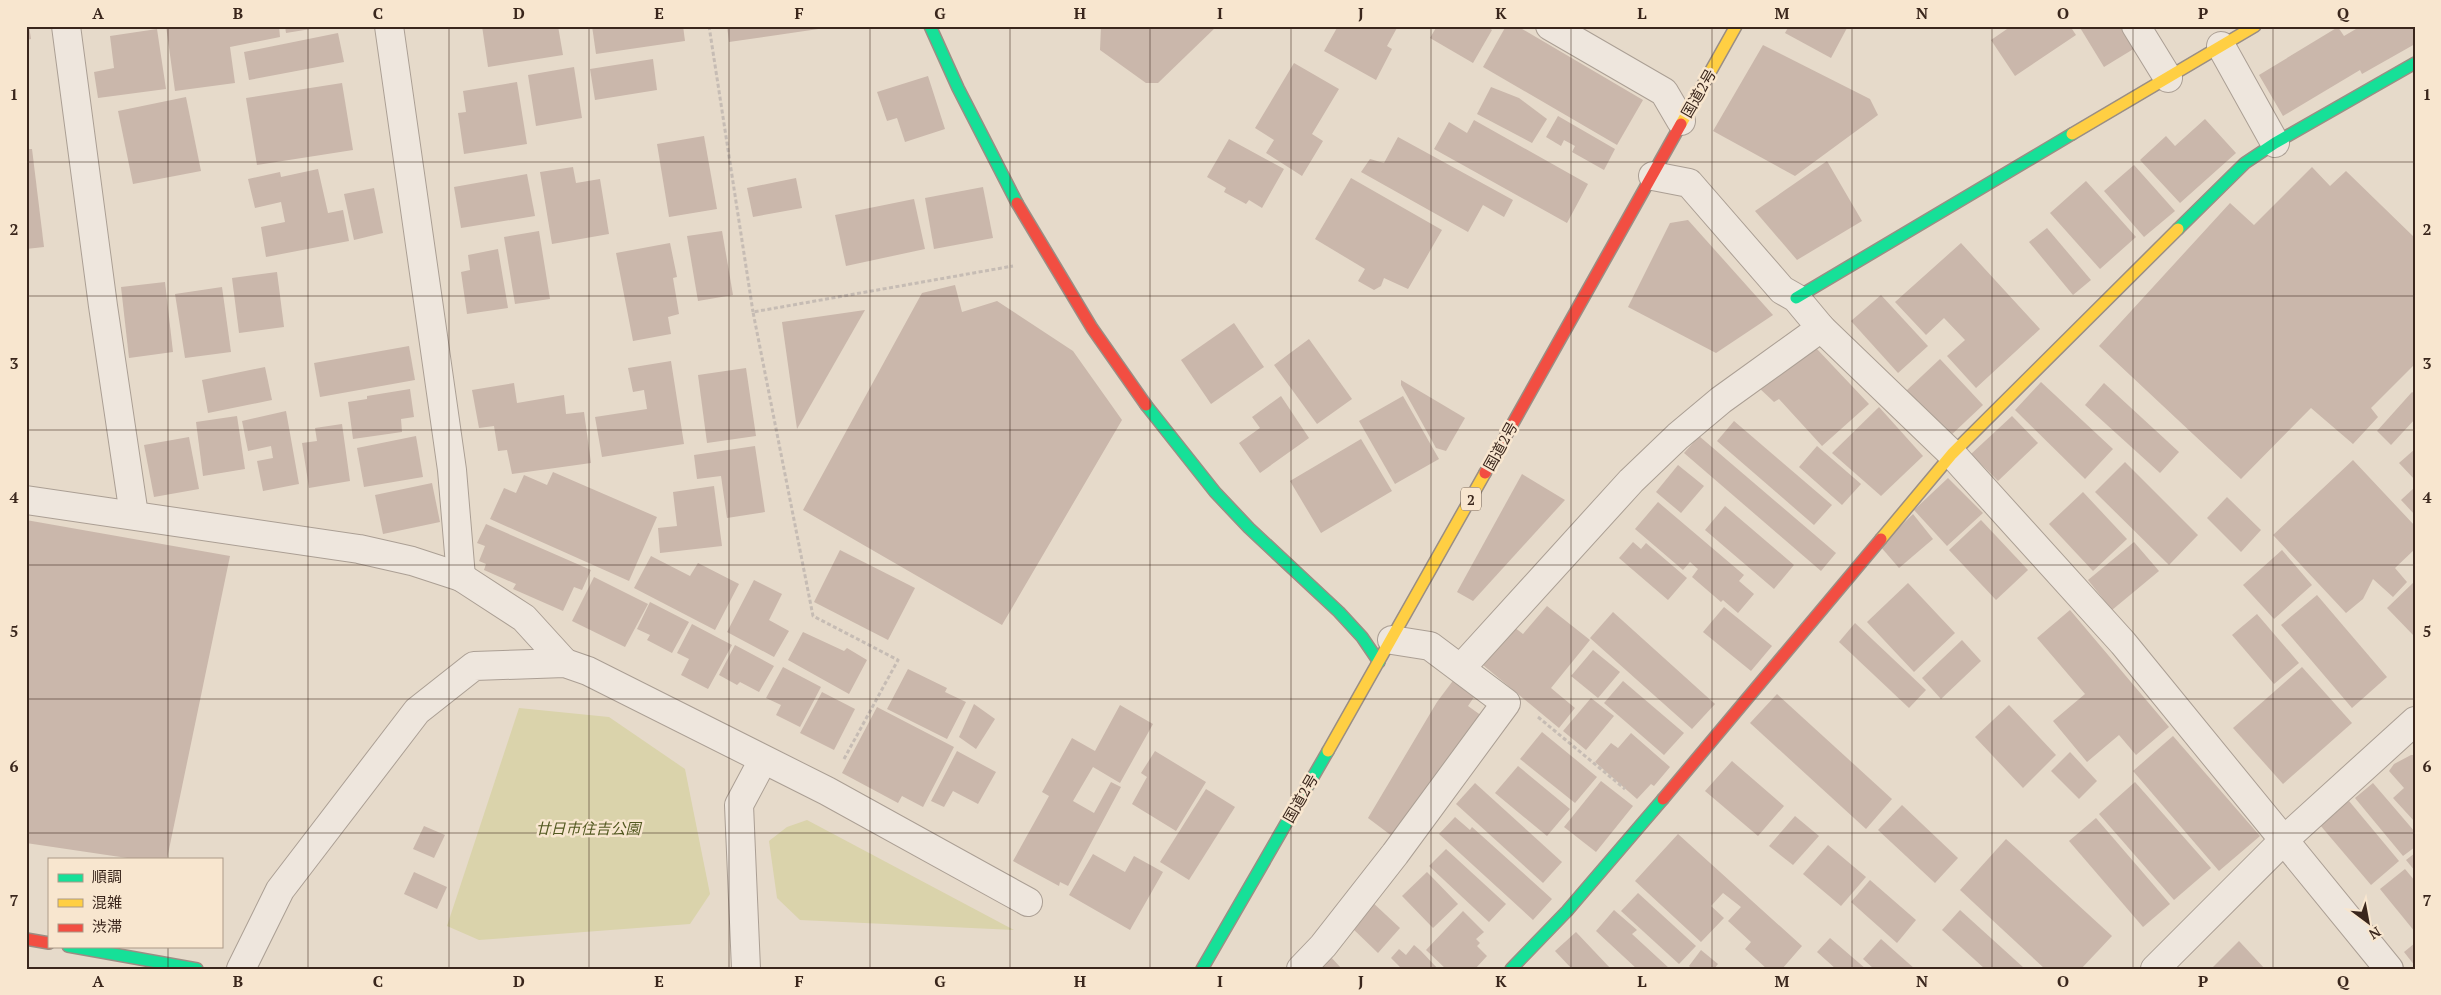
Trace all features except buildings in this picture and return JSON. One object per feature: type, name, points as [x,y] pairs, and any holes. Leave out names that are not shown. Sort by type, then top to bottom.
[{"type":"main road","points":[[930,26],[962,102],[1050,259],[1125,378],[1171,439],[1229,507],[1357,630],[1385,651]]},
{"type":"main road","name":"国道2号","points":[[1202,969],[1385,651],[1736,26]]},
{"type":"main road","points":[[1796,298],[2255,26]]},
{"type":"main road","points":[[1511,969],[1567,911],[1653,812],[1952,454],[2246,163],[2275,143],[2415,63]]},
{"type":"main road","points":[[26,939],[48,943]]},
{"type":"main road","points":[[79,948],[197,969]]},
{"type":"street","points":[[66,26],[103,306],[134,515]]},
{"type":"street","points":[[388,26],[452,470],[461,577]]},
{"type":"street","points":[[1550,26],[1664,92],[1682,121]]},
{"type":"street","points":[[2136,26],[2168,78]]},
{"type":"street","points":[[2221,46],[2275,143]]},
{"type":"street","points":[[1653,176],[1689,183],[1782,290],[1796,298],[1821,328],[1952,454],[2122,643],[2389,969]]},
{"type":"street","points":[[1461,668],[1631,482],[1678,436],[1721,400],[1821,328]]},
{"type":"street","points":[[26,500],[359,549],[412,561],[461,577],[524,618],[564,663]]},
{"type":"street","points":[[1301,969],[1323,946],[1389,862],[1506,703],[1430,646],[1385,651]]},
{"type":"street","points":[[241,969],[280,890],[417,711],[474,666],[564,663],[588,671],[827,792],[1028,902]]},
{"type":"street","points":[[2155,969],[2283,841],[2415,721]]},
{"type":"street","points":[[746,969],[739,804],[763,760]]},
{"type":"path","points":[[709,26],[753,312],[813,616],[898,660],[827,792]]},
{"type":"path","points":[[753,312],[1050,259]]},
{"type":"path","points":[[1506,703],[1512,696],[1653,812]]},
{"type":"green space","name":"廿日市住吉公園","points":[[519,708],[609,717],[685,769],[710,894],[690,924],[479,940],[447,926]]},
{"type":"green space","points":[[807,820],[1014,930],[800,920],[777,898],[769,841],[787,827]]},
{"type":"traffic: fast","points":[[930,26],[958,88],[1017,203]]},
{"type":"traffic: fast","points":[[2178,229],[2245,163],[2275,143],[2415,63]]},
{"type":"traffic: fast","points":[[1796,298],[2072,134]]},
{"type":"traffic: fast","points":[[1146,405],[1215,492],[1249,528],[1339,612],[1362,637],[1379,662]]},
{"type":"traffic: fast","points":[[1202,969],[1328,751]]},
{"type":"traffic: fast","points":[[1511,969],[1567,911],[1663,799]]},
{"type":"traffic: fast","points":[[79,948],[197,969]]},
{"type":"traffic: slow","points":[[1681,124],[1736,26]]},
{"type":"traffic: slow","points":[[2072,134],[2255,26]]},
{"type":"traffic: slow","points":[[1881,539],[1952,454],[2178,229]]},
{"type":"traffic: slow","points":[[1328,751],[1485,473]]},
{"type":"traffic: jam","points":[[1485,473],[1681,124]]},
{"type":"traffic: jam","points":[[1017,203],[1092,328],[1146,405]]},
{"type":"traffic: jam","points":[[1663,799],[1881,539]]},
{"type":"traffic: jam","points":[[26,939],[48,943]]}]
